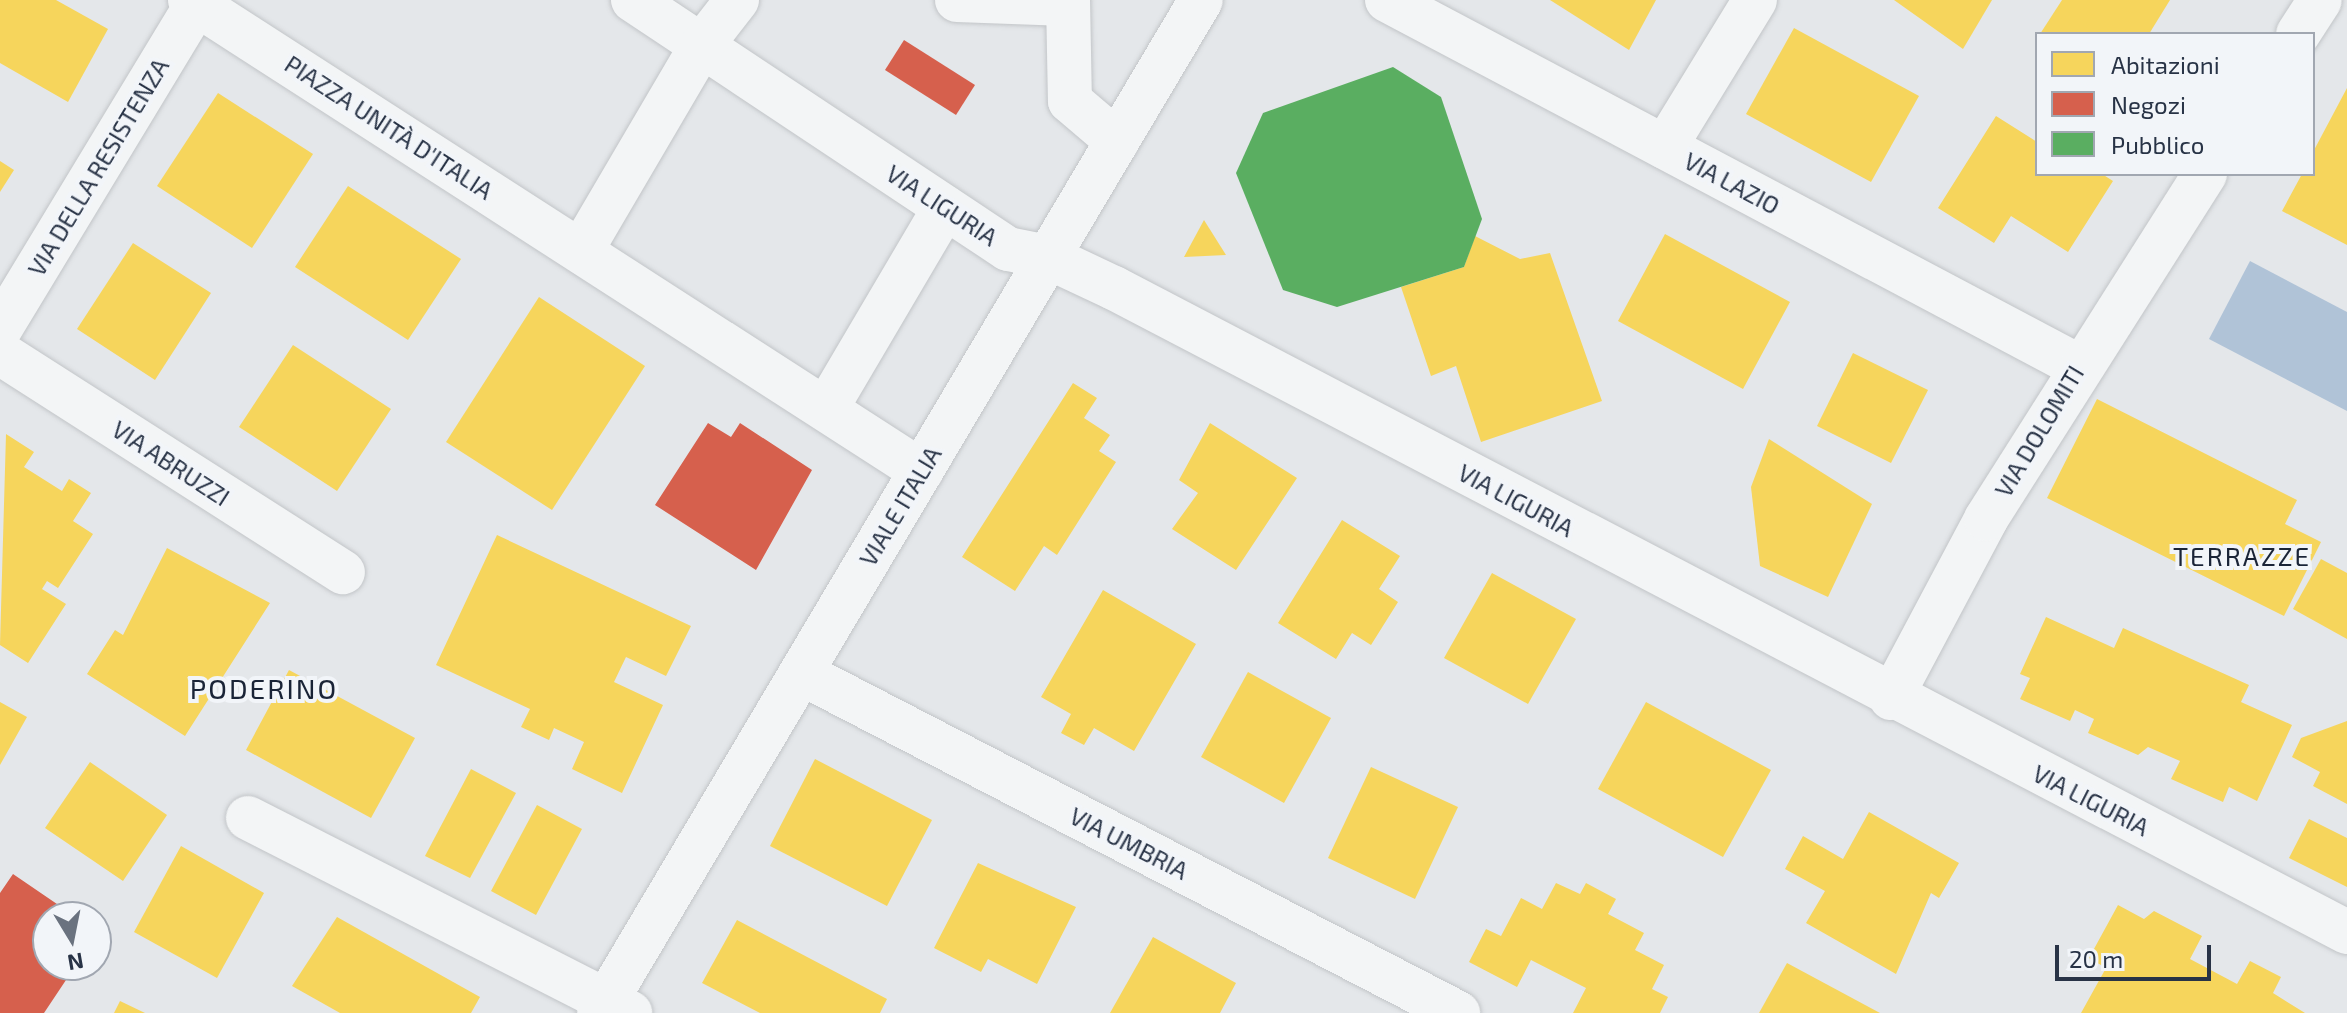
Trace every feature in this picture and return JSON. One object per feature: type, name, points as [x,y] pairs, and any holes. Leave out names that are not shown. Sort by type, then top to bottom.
[{"type":"street","name":"VIA LIGURIA","points":[[633,0],[681,23],[1008,249],[1048,257],[1891,698],[2347,932]]},
{"type":"street","points":[[581,251],[681,23],[737,0]]},
{"type":"street","points":[[957,0],[1068,2],[1070,101],[1117,141]]},
{"type":"street","name":"VIALE ITALIA","points":[[611,1009],[801,673],[1201,0]]},
{"type":"street","name":"VIA LAZIO","points":[[1387,0],[2078,366]]},
{"type":"street","points":[[1665,147],[1755,0]]},
{"type":"street","points":[[2299,32],[2320,0]]},
{"type":"street","name":"PIAZZA UNITÀ D'ITALIA","points":[[194,2],[921,471]]},
{"type":"street","name":"VIA DELLA RESISTENZA","points":[[0,329],[194,2]]},
{"type":"street","name":"VIA DOLOMITI","points":[[1891,698],[1986,519],[2078,366],[2204,176]]},
{"type":"street","points":[[826,409],[945,207]]},
{"type":"street","name":"VIA ABRUZZI","points":[[0,353],[343,572]]},
{"type":"street","name":"VIA UMBRIA","points":[[801,673],[1458,1013]]},
{"type":"street","points":[[248,818],[611,1009]]},
{"type":"water","points":[[2250,261],[2347,312],[2347,411],[2209,339]]},
{"type":"building: Abitazioni","points":[[0,0],[56,0],[108,29],[68,102],[0,63]]},
{"type":"building: Abitazioni","points":[[1550,0],[1656,0],[1629,50]]},
{"type":"building: Abitazioni","points":[[1894,0],[1992,0],[1963,49]]},
{"type":"building: Abitazioni","points":[[2062,0],[2170,0],[2150,32],[2041,32]]},
{"type":"building: Abitazioni","points":[[1794,28],[1919,96],[1871,182],[1746,114]]},
{"type":"building: Abitazioni","points":[[2347,88],[2347,245],[2282,211],[2301,176],[2315,176],[2315,148]]},
{"type":"building: Abitazioni","points":[[218,93],[313,154],[252,248],[157,186]]},
{"type":"building: Abitazioni","points":[[1996,116],[2035,141],[2035,176],[2105,176],[2113,181],[2068,252],[2011,216],[1994,243],[1938,208]]},
{"type":"building: Abitazioni","points":[[0,161],[14,170],[0,192]]},
{"type":"building: Abitazioni","points":[[348,186],[461,259],[408,340],[295,267]]},
{"type":"building: Abitazioni","points":[[1204,220],[1226,255],[1184,257]]},
{"type":"building: Abitazioni","points":[[1665,234],[1790,302],[1743,389],[1618,321]]},
{"type":"building: Abitazioni","points":[[1475,236],[1520,259],[1550,253],[1602,401],[1481,442],[1456,366],[1431,376],[1401,287],[1464,267]]},
{"type":"building: Abitazioni","points":[[133,243],[211,293],[155,380],[77,329]]},
{"type":"building: Abitazioni","points":[[539,297],[645,366],[552,510],[446,442]]},
{"type":"building: Abitazioni","points":[[293,345],[391,409],[337,491],[239,427]]},
{"type":"building: Abitazioni","points":[[1853,353],[1928,390],[1891,463],[1817,426]]},
{"type":"building: Abitazioni","points":[[1073,383],[1097,398],[1084,418],[1110,435],[1099,451],[1116,462],[1057,555],[1044,546],[1015,591],[962,557]]},
{"type":"building: Abitazioni","points":[[2097,399],[2297,500],[2285,524],[2321,542],[2284,616],[2047,498]]},
{"type":"building: Abitazioni","points":[[1210,423],[1297,478],[1236,570],[1172,529],[1198,493],[1179,480]]},
{"type":"building: Abitazioni","points":[[6,434],[34,452],[24,467],[62,491],[69,479],[91,493],[73,521],[93,534],[58,588],[47,581],[42,589],[66,604],[28,663],[0,645]]},
{"type":"building: Abitazioni","points":[[1769,439],[1872,504],[1828,597],[1760,566],[1751,487]]},
{"type":"building: Abitazioni","points":[[1342,520],[1400,556],[1379,589],[1398,602],[1371,645],[1352,633],[1336,659],[1278,623]]},
{"type":"building: Abitazioni","points":[[497,535],[691,626],[666,676],[626,657],[614,682],[663,705],[622,793],[572,769],[584,742],[554,728],[549,740],[521,727],[530,709],[436,665]]},
{"type":"building: Abitazioni","points":[[167,548],[270,603],[185,736],[87,674],[115,630],[123,635]]},
{"type":"building: Abitazioni","points":[[2321,559],[2347,573],[2347,639],[2293,609]]},
{"type":"building: Abitazioni","points":[[1492,573],[1576,619],[1528,704],[1444,658]]},
{"type":"building: Abitazioni","points":[[1103,590],[1196,644],[1134,751],[1094,728],[1084,745],[1061,733],[1071,714],[1041,697]]},
{"type":"building: Abitazioni","points":[[2046,617],[2114,648],[2123,628],[2249,685],[2241,702],[2292,725],[2257,801],[2229,787],[2223,802],[2171,779],[2180,761],[2148,747],[2138,755],[2088,733],[2094,719],[2075,710],[2070,721],[2020,699],[2030,678],[2020,674]]},
{"type":"building: Abitazioni","points":[[289,670],[415,738],[371,818],[246,750]]},
{"type":"building: Abitazioni","points":[[1248,672],[1331,718],[1284,803],[1201,757]]},
{"type":"building: Abitazioni","points":[[0,702],[27,717],[0,765]]},
{"type":"building: Abitazioni","points":[[1646,702],[1771,770],[1723,857],[1598,789]]},
{"type":"building: Abitazioni","points":[[2347,721],[2347,804],[2313,786],[2320,772],[2292,757],[2301,738]]},
{"type":"building: Abitazioni","points":[[815,759],[932,820],[887,906],[770,846]]},
{"type":"building: Abitazioni","points":[[90,762],[167,815],[123,881],[45,828]]},
{"type":"building: Abitazioni","points":[[1371,767],[1458,807],[1415,899],[1328,858]]},
{"type":"building: Abitazioni","points":[[471,769],[516,793],[470,878],[425,856]]},
{"type":"building: Abitazioni","points":[[537,805],[582,829],[536,915],[491,891]]},
{"type":"building: Abitazioni","points":[[1869,812],[1959,863],[1939,898],[1931,893],[1896,974],[1806,923],[1825,891],[1785,869],[1803,836],[1843,859]]},
{"type":"building: Abitazioni","points":[[2309,819],[2347,838],[2347,887],[2289,858]]},
{"type":"building: Abitazioni","points":[[181,846],[264,893],[217,978],[134,932]]},
{"type":"building: Abitazioni","points":[[978,863],[1076,907],[1037,984],[988,959],[981,972],[934,948]]},
{"type":"building: Abitazioni","points":[[1556,883],[1580,894],[1586,883],[1616,899],[1608,914],[1644,933],[1635,950],[1664,965],[1652,989],[1668,997],[1660,1013],[1573,1013],[1586,988],[1531,960],[1517,987],[1469,962],[1486,929],[1501,936],[1521,898],[1542,909]]},
{"type":"building: Abitazioni","points":[[2118,905],[2144,919],[2154,911],[2202,936],[2190,959],[2237,984],[2250,961],[2281,977],[2273,993],[2305,1013],[2081,1013],[2106,968],[2089,958]]},
{"type":"building: Abitazioni","points":[[337,917],[480,997],[471,1013],[340,1013],[292,986]]},
{"type":"building: Abitazioni","points":[[737,920],[887,999],[880,1013],[760,1013],[702,983]]},
{"type":"building: Abitazioni","points":[[1153,937],[1236,983],[1220,1013],[1110,1013]]},
{"type":"building: Abitazioni","points":[[1787,963],[1880,1013],[1759,1013]]},
{"type":"building: Abitazioni","points":[[120,1001],[145,1013],[114,1013]]},
{"type":"building: Negozi","points":[[904,40],[975,85],[956,115],[885,70]]},
{"type":"building: Negozi","points":[[708,423],[731,437],[740,423],[812,470],[756,570],[655,505]]},
{"type":"building: Negozi","points":[[13,874],[53,901],[32,901],[32,981],[65,981],[44,1013],[0,1013],[0,893]]},
{"type":"building: Pubblico","points":[[1393,67],[1441,97],[1482,219],[1464,267],[1337,307],[1283,290],[1236,173],[1263,113]]},
{"type":"district","name":"TERRAZZE","points":[[2242,556]]},
{"type":"district","name":"PODERINO","points":[[264,688]]}]
